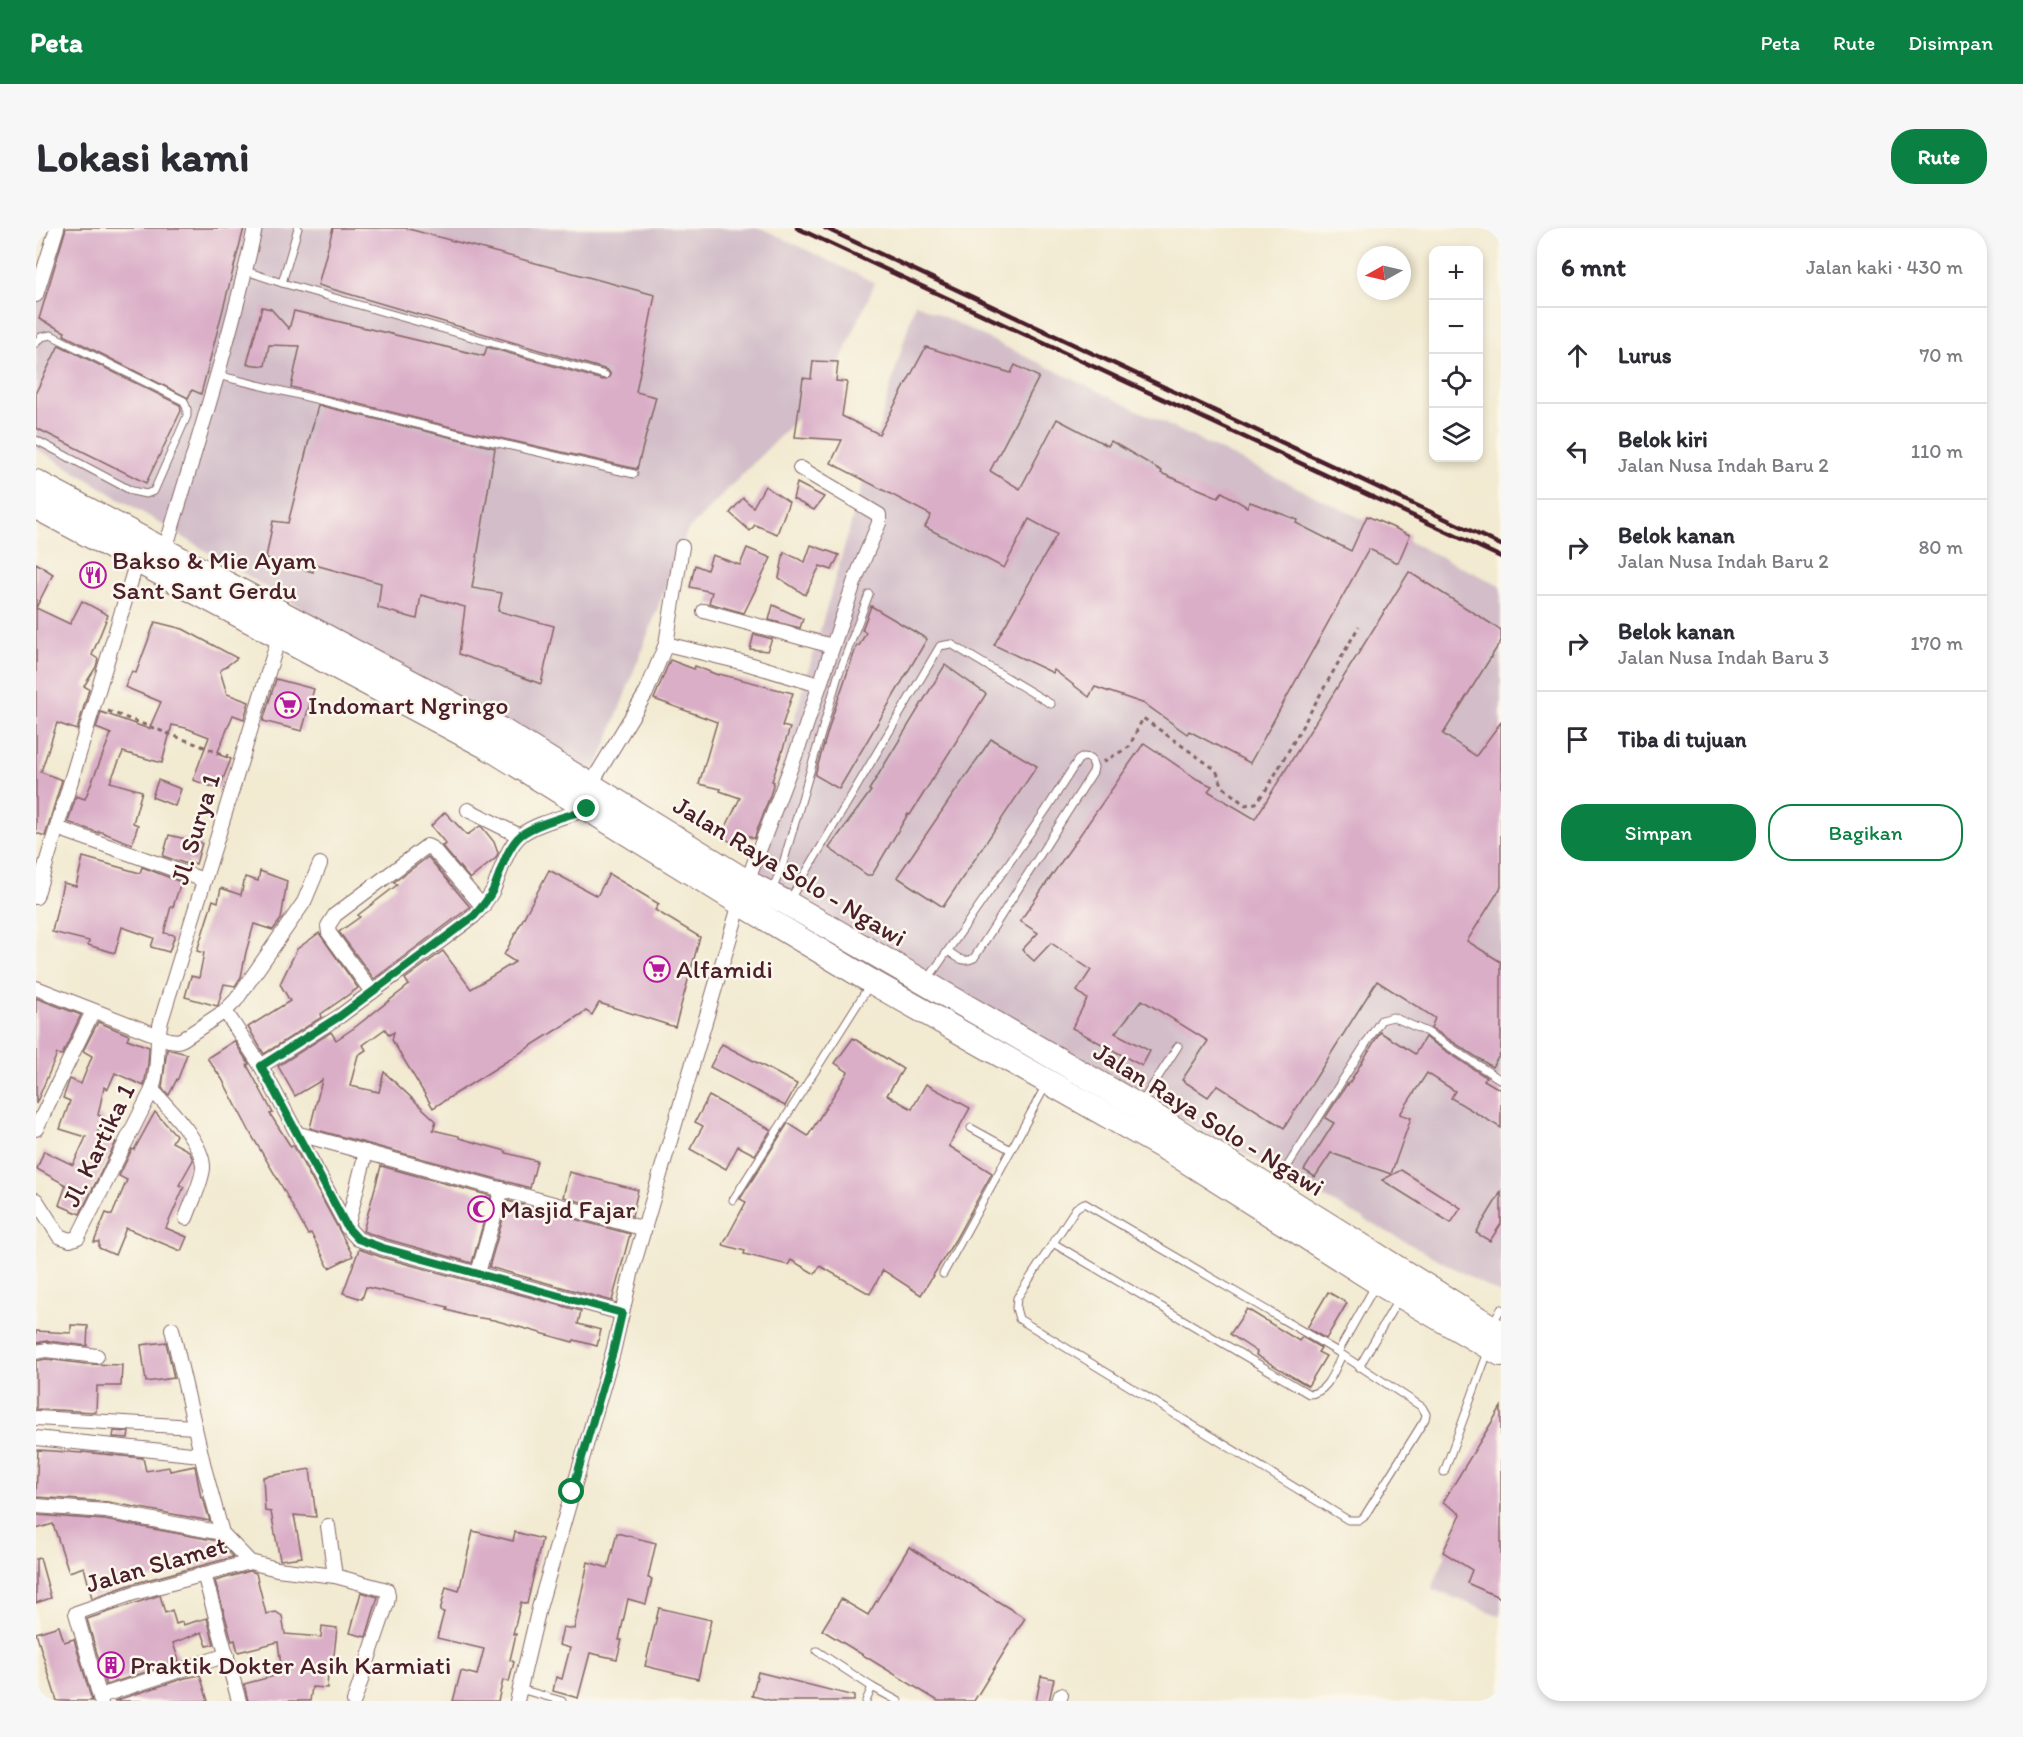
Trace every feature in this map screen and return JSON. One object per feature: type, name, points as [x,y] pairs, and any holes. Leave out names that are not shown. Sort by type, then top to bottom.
[{"type":"highway","name":"Jalan Raya Solo - Ngawi","points":[[36,482],[503,731],[591,784],[872,982],[1177,1155],[1400,1296],[1497,1334]]},
{"type":"highway","name":"Jalan Raya Solo - Ngawi","points":[[36,507],[491,749],[587,809],[743,893],[779,898],[1140,1107],[1497,1334]]},
{"type":"street","points":[[36,295],[57,228]]},
{"type":"street","points":[[165,550],[246,272],[255,228]]},
{"type":"street","points":[[519,1695],[550,1564],[592,1427],[645,1229],[743,893],[803,735],[855,580],[880,519],[879,515],[800,468]]},
{"type":"street","points":[[591,784],[646,693],[666,644],[682,547]]},
{"type":"street","points":[[36,897],[137,561]]},
{"type":"street","points":[[704,611],[832,646]]},
{"type":"street","name":"Jl. Surya 1","points":[[157,1036],[279,637]]},
{"type":"street","points":[[666,644],[819,684]]},
{"type":"street","points":[[261,1066],[319,1030],[465,923],[483,907],[507,856],[520,836],[535,827],[587,809]]},
{"type":"street","points":[[468,810],[520,836]]},
{"type":"street","points":[[57,828],[204,880]]},
{"type":"street","points":[[372,992],[329,933],[328,926],[335,915],[427,846],[434,849],[483,907]]},
{"type":"street","points":[[36,988],[157,1036],[180,1041],[229,1017],[236,1000],[304,902],[320,864]]},
{"type":"street","points":[[36,1129],[93,1011]]},
{"type":"street","points":[[229,1017],[261,1066],[347,1227],[358,1239],[622,1313]]},
{"type":"street","name":"Jl. Kartika 1","points":[[36,1200],[59,1236],[70,1240],[78,1238],[152,1090],[156,1072],[157,1036]]},
{"type":"street","points":[[152,1090],[195,1144],[202,1160],[202,1173],[186,1218]]},
{"type":"street","points":[[298,1134],[645,1229]]},
{"type":"street","points":[[347,1227],[366,1152]]},
{"type":"street","points":[[478,1273],[502,1189]]},
{"type":"street","points":[[172,1329],[201,1455],[222,1533],[250,1562],[277,1569],[335,1576],[387,1590],[388,1596],[357,1700]]},
{"type":"street","points":[[36,1352],[46,1350],[97,1356]]},
{"type":"street","points":[[36,1418],[195,1427]]},
{"type":"street","points":[[36,1438],[201,1455]]},
{"type":"street","points":[[36,1506],[106,1511],[222,1533]]},
{"type":"street","points":[[328,1526],[335,1576]]},
{"type":"street","name":"Jalan Slamet","points":[[100,1698],[76,1613],[134,1593],[250,1562]]},
{"type":"street","points":[[204,1574],[239,1701]]},
{"type":"street","points":[[100,1698],[228,1655]]},
{"type":"lane","points":[[282,283],[298,228]]},
{"type":"lane","points":[[246,272],[605,375]]},
{"type":"lane","points":[[36,343],[41,337],[51,335],[184,401],[187,409],[187,416],[154,491],[146,494],[132,491],[36,440]]},
{"type":"lane","points":[[217,375],[634,474]]},
{"type":"lane","points":[[779,898],[783,867],[838,676],[869,594]]},
{"type":"lane","points":[[779,898],[940,646],[951,644],[1051,704]]},
{"type":"lane","points":[[925,984],[948,951],[1040,819],[1078,760],[1083,757],[1091,758],[1093,772],[974,958],[961,960],[948,951]]},
{"type":"lane","points":[[733,1200],[872,982]]},
{"type":"lane","points":[[1272,1190],[1381,1020],[1393,1017],[1427,1032],[1501,1080]]},
{"type":"lane","points":[[1140,1107],[1178,1046]]},
{"type":"lane","points":[[943,1274],[1048,1081]]},
{"type":"lane","points":[[971,1128],[1011,1150]]},
{"type":"lane","points":[[1084,1203],[1340,1354],[1422,1407],[1426,1414],[1368,1511],[1356,1521],[1348,1520],[1019,1319],[1016,1308],[1017,1298],[1076,1208],[1084,1203]]},
{"type":"lane","points":[[1053,1243],[1309,1394],[1325,1386],[1377,1282]]},
{"type":"lane","points":[[1359,1367],[1400,1296]]},
{"type":"lane","points":[[1444,1472],[1497,1334]]},
{"type":"lane","points":[[817,1651],[898,1701]]},
{"type":"lane","points":[[866,1701],[872,1687]]},
{"type":"lane","points":[[519,1695],[562,1701]]},
{"type":"path","points":[[1094,767],[1129,747],[1143,718],[1216,770],[1223,787],[1245,805],[1256,803],[1268,787],[1359,626]]},
{"type":"path","points":[[93,705],[241,761]]},
{"type":"shaded area","points":[[57,228],[761,228],[875,283],[829,386],[687,531],[591,784],[36,448],[36,298]]},
{"type":"shaded area","points":[[915,303],[1501,586],[1501,1294],[747,882]]},
{"type":"shaded area","points":[[1501,1413],[1501,1616],[1432,1589]]},
{"type":"building","points":[[66,228],[244,228],[201,394],[192,390],[188,398],[64,335],[65,332],[39,319]]},
{"type":"building","points":[[333,228],[405,228],[655,295],[636,392],[656,397],[637,469],[451,427],[291,387],[300,346],[269,345],[265,366],[247,364],[262,307],[271,309],[289,329],[294,311],[484,356],[487,347],[603,380],[610,377],[607,370],[318,285]]},
{"type":"building","points":[[59,345],[180,405],[181,411],[146,483],[36,428],[36,392]]},
{"type":"building","points":[[926,347],[1011,373],[1015,365],[1039,377],[990,471],[1020,489],[1057,419],[1108,446],[1111,441],[1162,471],[1161,473],[1218,497],[1222,492],[1247,507],[1250,502],[1298,520],[1296,523],[1351,551],[1367,516],[1410,535],[1398,563],[1369,549],[1250,763],[1189,731],[1187,734],[1145,704],[1095,687],[1089,697],[1054,670],[1053,673],[994,645],[1057,534],[1029,519],[1004,568],[925,527],[931,515],[831,463],[842,440],[795,437],[803,378],[811,379],[813,361],[838,362],[836,381],[847,382],[842,416],[879,434]]},
{"type":"building","points":[[318,405],[495,448],[472,588],[502,593],[498,611],[554,626],[541,684],[459,654],[465,607],[421,595],[417,619],[378,608],[381,583],[315,565],[313,572],[266,558],[273,521],[288,523]]},
{"type":"building","points":[[797,483],[824,497],[814,510],[793,499]]},
{"type":"building","points":[[765,486],[789,502],[777,534],[755,525],[750,531],[730,513],[743,498],[753,507]]},
{"type":"building","points":[[811,545],[839,555],[832,570],[820,566],[805,595],[779,578],[784,552],[805,562]]},
{"type":"building","points":[[747,548],[771,558],[744,613],[709,603],[712,592],[690,587],[695,565],[707,570],[712,555],[740,565]]},
{"type":"building","points":[[36,563],[53,574],[36,608]]},
{"type":"building","points":[[1409,572],[1501,630],[1501,641],[1443,734],[1476,756],[1501,722],[1501,887],[1467,941],[1501,962],[1501,1053],[1492,1067],[1431,1028],[1435,1018],[1377,981],[1284,1128],[1217,1085],[1208,1097],[1182,1080],[1208,1041],[1142,1000],[1115,1033],[1150,1051],[1142,1066],[1072,1028],[1087,999],[1077,991],[1091,970],[1051,943],[1034,961],[1022,950],[1038,933],[1020,921],[1144,743],[1197,779],[1212,786],[1208,791],[1255,819]]},
{"type":"building","points":[[82,601],[108,615],[92,655],[98,659],[96,667],[84,686],[89,689],[77,730],[57,723],[41,772],[62,780],[45,836],[36,833],[36,608],[70,624]]},
{"type":"building","points":[[773,605],[803,619],[800,628],[769,620]]},
{"type":"building","points":[[871,606],[927,639],[839,789],[815,775],[857,645],[859,646],[866,632],[862,630]]},
{"type":"building","points":[[155,622],[183,629],[237,658],[220,671],[227,694],[249,702],[244,719],[233,715],[217,754],[231,759],[219,789],[193,780],[209,737],[186,728],[172,725],[162,763],[123,752],[110,782],[142,791],[133,823],[138,825],[132,844],[68,822],[76,796],[85,799],[111,734],[96,728],[101,712],[149,729],[161,702],[125,687],[132,671],[136,673]]},
{"type":"building","points":[[754,634],[772,639],[767,651],[750,649]]},
{"type":"building","points":[[670,660],[694,669],[695,666],[718,675],[793,693],[782,726],[790,728],[772,781],[774,782],[770,796],[754,839],[739,831],[734,845],[722,835],[740,798],[720,791],[721,789],[699,784],[717,722],[654,699]]},
{"type":"building","points":[[945,665],[986,694],[910,815],[908,814],[872,875],[867,875],[829,848],[871,791],[869,790]]},
{"type":"building","name":"Indomart Ngringo","points":[[276,679],[314,689],[302,731],[263,721]]},
{"type":"building","points":[[991,739],[1037,766],[943,907],[897,877]]},
{"type":"building","points":[[158,780],[181,789],[175,806],[152,797]]},
{"type":"building","points":[[445,812],[467,835],[480,826],[494,842],[498,853],[496,858],[470,879],[442,846],[446,844],[431,826]]},
{"type":"building","points":[[169,835],[202,843],[196,864],[188,861],[187,864],[163,856]]},
{"type":"building","points":[[83,857],[140,873],[142,867],[181,882],[173,907],[171,906],[164,933],[175,935],[169,952],[151,947],[154,938],[122,927],[115,953],[88,945],[89,941],[52,932],[63,883],[76,886]]},
{"type":"building","points":[[428,857],[470,907],[374,979],[339,932],[397,885],[394,882]]},
{"type":"building","points":[[549,870],[597,896],[609,874],[659,904],[655,910],[700,937],[675,1027],[599,1003],[592,1015],[586,1011],[433,1108],[392,1040],[394,1032],[389,1035],[385,1029],[363,1045],[366,1050],[358,1055],[350,1086],[379,1092],[384,1072],[436,1121],[433,1130],[537,1161],[530,1188],[310,1128],[322,1080],[295,1096],[278,1066],[331,1032],[336,1040],[354,1028],[409,985],[405,979],[443,951],[471,989],[515,962],[504,955]]},
{"type":"building","points":[[260,871],[287,881],[281,919],[273,930],[254,924],[241,977],[235,986],[224,984],[217,1006],[185,997],[191,976],[199,978],[204,953],[197,951],[213,900],[218,902],[221,888],[241,895],[245,877],[258,881]]},
{"type":"building","points":[[319,933],[358,988],[321,1014],[322,1017],[264,1054],[248,1027],[290,1001],[280,984],[297,949]]},
{"type":"building","points":[[36,998],[81,1015],[62,1055],[57,1054],[36,1104]]},
{"type":"building","points":[[98,1022],[129,1035],[127,1039],[149,1047],[148,1064],[144,1086],[115,1073],[108,1089],[104,1087],[98,1115],[105,1118],[97,1133],[116,1142],[80,1214],[59,1205],[66,1185],[37,1169],[44,1151],[73,1165],[86,1137],[60,1129],[70,1101],[63,1098],[70,1079],[81,1084],[92,1056],[83,1051]]},
{"type":"building","points":[[1380,1032],[1415,1054],[1425,1037],[1486,1077],[1484,1080],[1501,1090],[1501,1128],[1451,1098],[1455,1091],[1427,1073],[1400,1114],[1411,1118],[1391,1174],[1331,1153],[1315,1177],[1304,1170],[1334,1123],[1325,1118]]},
{"type":"building","points":[[853,1038],[903,1069],[887,1095],[912,1109],[926,1084],[970,1108],[949,1146],[992,1173],[921,1295],[883,1270],[870,1294],[820,1266],[815,1274],[791,1260],[788,1265],[744,1254],[745,1251],[723,1245],[746,1202],[740,1199],[788,1123],[808,1136],[848,1072],[835,1063]]},
{"type":"building","points":[[234,1041],[249,1064],[247,1065],[273,1113],[270,1114],[291,1147],[293,1145],[353,1256],[329,1268],[311,1233],[308,1235],[222,1079],[207,1058]]},
{"type":"building","points":[[722,1044],[797,1084],[785,1106],[710,1067]]},
{"type":"building","points":[[167,1049],[187,1054],[178,1079],[169,1095],[162,1088]]},
{"type":"building","points":[[709,1096],[771,1130],[755,1155],[738,1146],[726,1169],[690,1149],[703,1126],[695,1122]]},
{"type":"building","points":[[155,1112],[176,1135],[172,1142],[189,1151],[193,1160],[179,1185],[184,1187],[166,1228],[187,1237],[181,1251],[126,1228],[115,1255],[99,1248],[99,1242],[94,1242],[106,1213],[112,1215],[127,1180],[119,1176],[132,1149],[134,1150]]},
{"type":"building","points":[[381,1166],[491,1196],[472,1263],[363,1231]]},
{"type":"building","points":[[1401,1170],[1461,1208],[1451,1223],[1382,1180]]},
{"type":"building","points":[[569,1172],[638,1190],[632,1216],[563,1197]]},
{"type":"building","points":[[1501,1192],[1501,1224],[1490,1241],[1476,1233]]},
{"type":"building","points":[[508,1201],[630,1234],[612,1301],[489,1267]]},
{"type":"building","points":[[359,1249],[581,1311],[578,1324],[601,1330],[597,1346],[574,1340],[573,1342],[494,1320],[467,1316],[447,1310],[448,1307],[366,1287],[362,1299],[343,1293]]},
{"type":"building","points":[[1328,1292],[1347,1303],[1326,1339],[1307,1328]]},
{"type":"building","points":[[1247,1309],[1299,1341],[1302,1337],[1321,1348],[1318,1352],[1326,1356],[1308,1386],[1256,1355],[1257,1352],[1230,1334]]},
{"type":"building","points":[[71,1325],[88,1326],[87,1346],[47,1341],[36,1343],[36,1331],[71,1333]]},
{"type":"building","points":[[166,1342],[174,1378],[146,1382],[141,1345]]},
{"type":"building","points":[[46,1359],[86,1364],[122,1365],[121,1386],[97,1386],[96,1412],[36,1409],[36,1361]]},
{"type":"building","points":[[1501,1407],[1501,1598],[1467,1583],[1472,1570],[1443,1552],[1461,1514],[1443,1502]]},
{"type":"building","points":[[114,1431],[129,1432],[128,1438],[113,1437]]},
{"type":"building","points":[[38,1450],[143,1458],[146,1471],[169,1467],[170,1471],[195,1466],[201,1498],[203,1498],[210,1521],[108,1502],[36,1497]]},
{"type":"building","points":[[310,1469],[316,1517],[294,1515],[302,1557],[280,1560],[271,1512],[265,1511],[263,1477]]},
{"type":"building","points":[[36,1515],[105,1520],[218,1541],[233,1557],[132,1584],[92,1598],[84,1567],[69,1572],[53,1524],[36,1529]]},
{"type":"building","points":[[473,1531],[513,1541],[515,1532],[542,1539],[527,1604],[521,1602],[513,1634],[516,1634],[510,1660],[514,1662],[509,1682],[503,1680],[498,1701],[453,1701],[461,1671],[477,1675],[484,1649],[437,1638],[444,1612],[440,1611],[446,1587],[459,1591]]},
{"type":"building","points":[[617,1533],[656,1543],[648,1578],[652,1579],[646,1604],[628,1599],[617,1659],[590,1653],[578,1698],[553,1691],[556,1677],[562,1679],[570,1648],[559,1645],[563,1627],[574,1629],[588,1562],[608,1568]]},
{"type":"building","points":[[909,1547],[1025,1618],[974,1701],[938,1701],[822,1630],[841,1599],[868,1615]]},
{"type":"building","points":[[40,1558],[51,1598],[36,1603],[36,1559]]},
{"type":"building","points":[[250,1571],[256,1573],[266,1614],[276,1612],[282,1616],[285,1634],[321,1637],[322,1626],[337,1628],[332,1673],[328,1672],[327,1688],[312,1687],[310,1701],[248,1701],[244,1684],[282,1674],[278,1642],[238,1652],[235,1640],[232,1641],[215,1581]]},
{"type":"building","points":[[361,1592],[378,1597],[366,1637],[350,1633]]},
{"type":"building","points":[[160,1595],[165,1613],[172,1610],[176,1624],[182,1622],[183,1625],[207,1618],[214,1644],[207,1646],[202,1632],[173,1643],[179,1661],[106,1685],[87,1619]]},
{"type":"building","points":[[659,1608],[711,1620],[698,1679],[645,1666]]},
{"type":"building","points":[[59,1626],[64,1642],[74,1639],[92,1701],[57,1701],[36,1633]]},
{"type":"building","points":[[758,1672],[854,1696],[854,1701],[774,1701],[752,1696]]},
{"type":"building","points":[[200,1675],[208,1701],[114,1701],[185,1678]]},
{"type":"building","points":[[1041,1676],[1054,1679],[1049,1701],[1036,1701]]},
{"type":"railway","points":[[797,228],[1501,557]]},
{"type":"railway","points":[[825,228],[1501,545]]},
{"type":"place","name":"Bakso & Mie Ayam Sant Sant Gerdu","points":[[93,575]]},
{"type":"place","name":"Indomart Ngringo","points":[[288,705]]},
{"type":"place","name":"Alfamidi","points":[[657,969]]},
{"type":"place","name":"Masjid Fajar","points":[[481,1209]]},
{"type":"place","name":"Praktik Dokter Asih Karmiati","points":[[111,1665]]},
{"type":"route","points":[[572,1492],[613,1352],[622,1313],[383,1248],[358,1239],[347,1227],[261,1066],[340,1016],[474,916],[492,892],[507,856],[520,836],[535,827],[587,809]]}]
